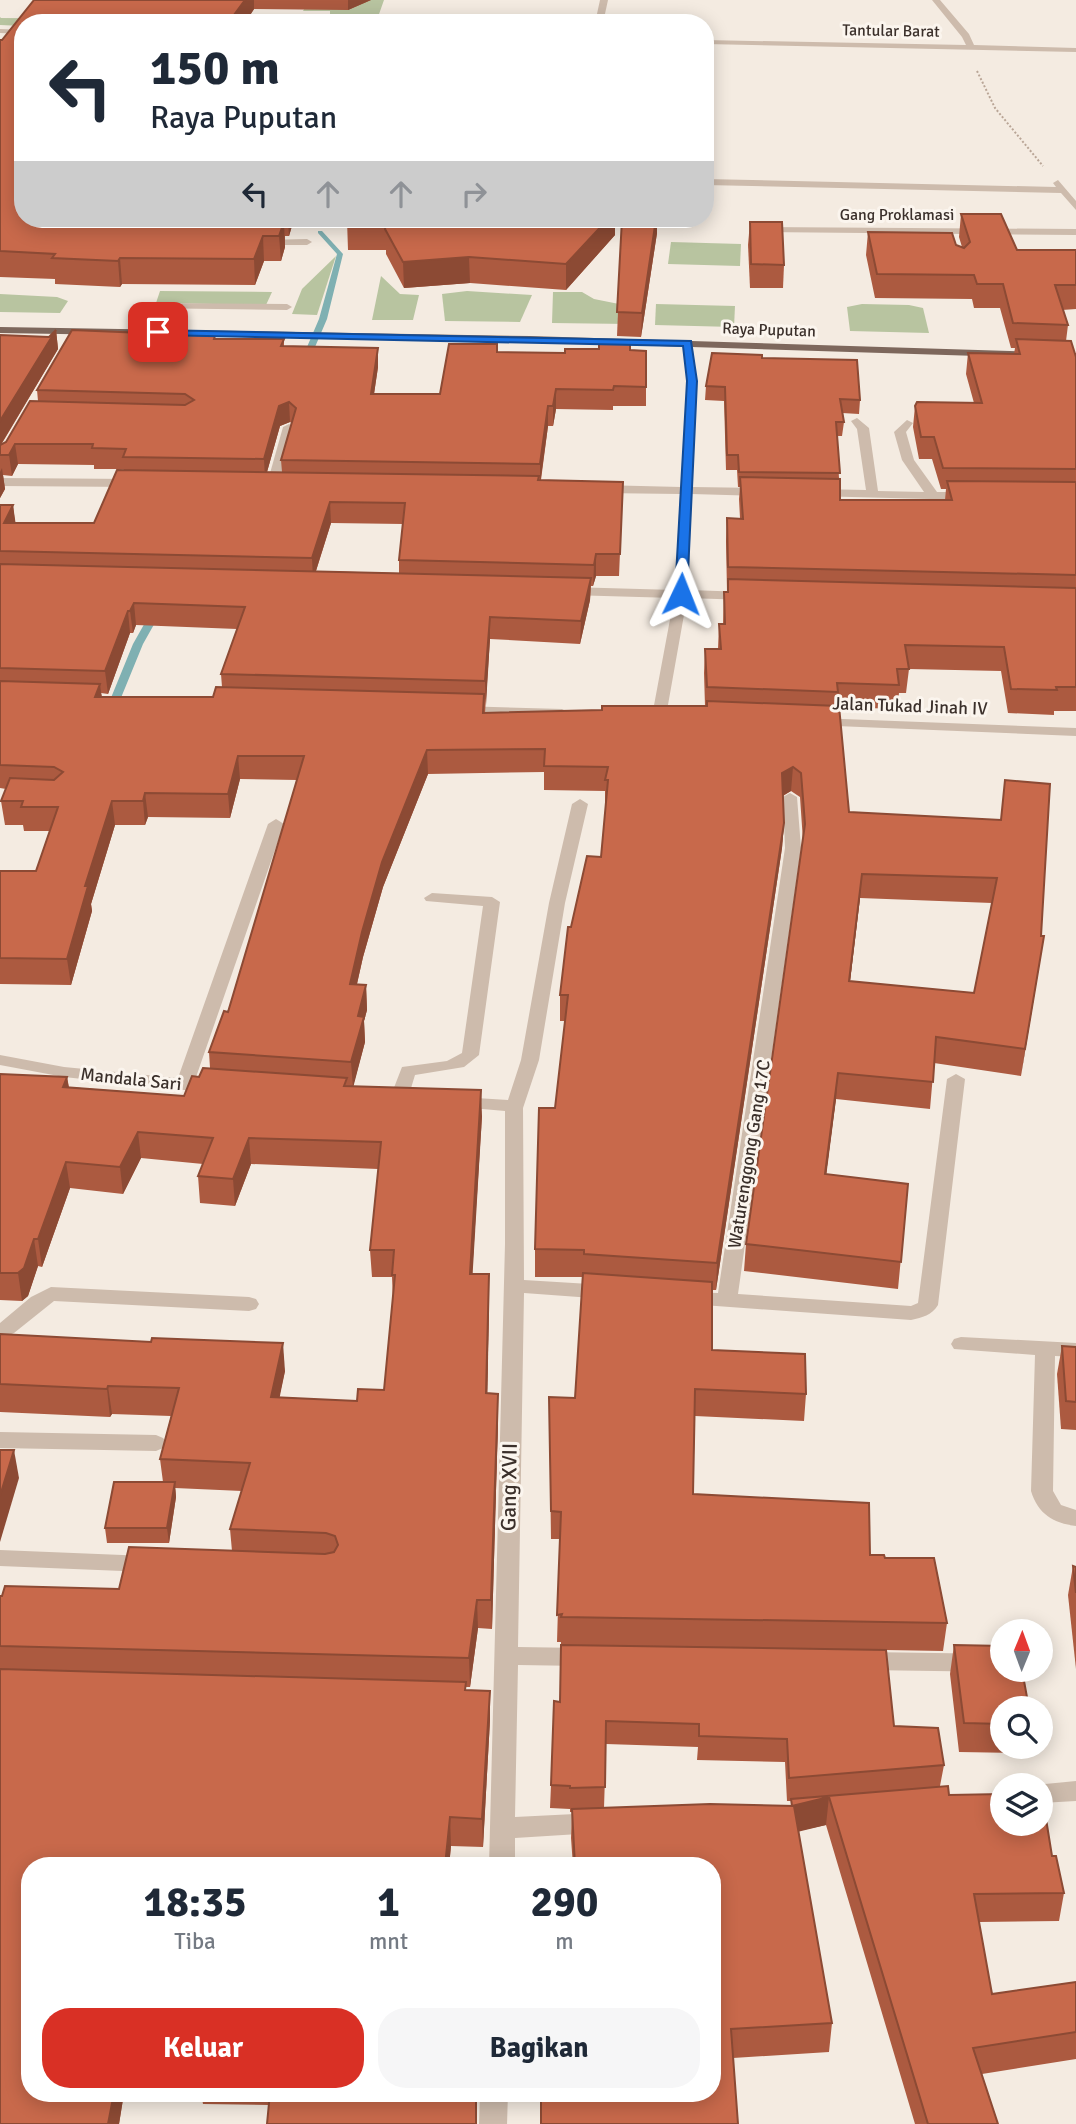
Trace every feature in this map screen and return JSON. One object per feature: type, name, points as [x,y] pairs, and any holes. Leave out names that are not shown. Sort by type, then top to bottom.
[{"type":"main road","name":"Raya Puputan","points":[[0,330],[74,336],[300,334],[1076,356]]},
{"type":"street","points":[[936,0],[966,36],[971,47]]},
{"type":"street","name":"Tantular Barat","points":[[714,42],[1076,50]]},
{"type":"street","points":[[714,182],[1062,183],[1076,207]]},
{"type":"street","name":"Gang Proklamasi","points":[[759,230],[1076,232]]},
{"type":"street","points":[[255,232],[267,232]]},
{"type":"street","points":[[950,232],[953,243]]},
{"type":"street","points":[[143,306],[287,307]]},
{"type":"street","points":[[659,716],[681,594],[692,381],[687,343]]},
{"type":"street","points":[[857,421],[863,428],[872,494]]},
{"type":"street","points":[[907,424],[900,432],[908,460],[933,495]]},
{"type":"street","points":[[273,484],[289,427]]},
{"type":"street","points":[[0,482],[153,483]]},
{"type":"street","points":[[259,484],[286,484]]},
{"type":"street","points":[[589,489],[779,492]]},
{"type":"street","points":[[805,493],[984,496]]},
{"type":"street","points":[[558,591],[763,596]]},
{"type":"street","points":[[442,709],[581,713]]},
{"type":"street","name":"Jalan Tukad Jinah IV","points":[[798,721],[1076,732]]},
{"type":"street","name":"Waturenggong Gang 17C","points":[[727,1299],[793,848],[790,797]]},
{"type":"street","name":"Gang XVII","points":[[502,1857],[514,1286],[514,1108],[530,1060],[557,903],[580,804]]},
{"type":"street","points":[[184,1084],[276,824]]},
{"type":"street","points":[[399,1098],[408,1071],[451,1066],[464,1062],[470,1055],[492,902],[432,898]]},
{"type":"street","name":"Mandala Sari","points":[[0,1060],[64,1072],[236,1088]]},
{"type":"street","points":[[673,1296],[911,1313],[921,1311],[928,1305],[956,1079]]},
{"type":"street","points":[[440,1100],[514,1108]]},
{"type":"street","points":[[514,1286],[620,1293]]},
{"type":"street","points":[[0,1332],[14,1325],[40,1298],[51,1294],[249,1304]]},
{"type":"street","points":[[961,1344],[1076,1350]]},
{"type":"street","points":[[1045,1349],[1042,1491],[1048,1508],[1061,1516],[1076,1518]]},
{"type":"street","points":[[0,1440],[156,1443]]},
{"type":"street","points":[[0,1560],[164,1565]]},
{"type":"street","points":[[505,1656],[602,1657]]},
{"type":"street","points":[[837,1661],[990,1663]]},
{"type":"street","points":[[479,1699],[506,1700]]},
{"type":"street","points":[[1053,1792],[1076,1791]]},
{"type":"street","points":[[504,1828],[614,1823]]},
{"type":"street","points":[[493,2124],[494,2102]]},
{"type":"path","points":[[960,47],[983,80],[995,107],[1062,183]]},
{"type":"green space","points":[[180,0],[384,0],[379,14],[303,11],[308,2]]},
{"type":"green space","points":[[0,17],[14,18],[14,26],[0,25]]},
{"type":"green space","points":[[671,242],[741,244],[740,266],[668,264]]},
{"type":"green space","points":[[336,256],[317,315],[292,314],[302,289]]},
{"type":"green space","points":[[381,276],[400,294],[419,295],[413,320],[372,320]]},
{"type":"green space","points":[[160,291],[272,292],[266,305],[156,303]]},
{"type":"green space","points":[[467,291],[532,295],[520,322],[445,321],[442,294]]},
{"type":"green space","points":[[553,292],[582,292],[594,299],[629,306],[628,324],[552,323]]},
{"type":"green space","points":[[0,294],[57,297],[68,301],[60,313],[0,312]]},
{"type":"green space","points":[[656,304],[735,306],[734,327],[655,325]]},
{"type":"green space","points":[[862,304],[923,308],[929,333],[850,331],[847,307]]},
{"type":"building","points":[[34,0],[245,0],[235,14],[23,14]]},
{"type":"building","points":[[14,25],[14,228],[282,228],[279,236],[263,236],[254,259],[120,258],[118,261],[52,258],[55,254],[0,251],[2,40]]},
{"type":"building","points":[[961,214],[1001,214],[1017,250],[1076,250],[1076,285],[1055,285],[1068,325],[1013,323],[1003,284],[977,284],[974,275],[877,274],[868,232],[952,233],[956,245],[964,248],[970,242]]},
{"type":"building","points":[[750,222],[782,222],[784,265],[751,264]]},
{"type":"building","points":[[600,228],[566,264],[469,257],[403,262],[385,229]]},
{"type":"building","points":[[622,228],[655,228],[642,313],[617,312]]},
{"type":"building","points":[[56,330],[0,421],[0,335],[49,337]]},
{"type":"building","points":[[72,330],[215,336],[214,339],[284,339],[281,346],[378,348],[371,394],[440,394],[449,344],[497,344],[497,352],[565,353],[565,349],[599,349],[599,341],[630,342],[630,350],[646,351],[646,387],[614,386],[613,390],[556,389],[553,406],[548,406],[540,464],[281,460],[296,408],[289,402],[279,406],[264,459],[123,457],[126,449],[92,448],[93,444],[15,444],[9,455],[0,455],[0,445],[6,442],[30,401],[185,405],[194,400],[185,394],[37,390]]},
{"type":"building","points":[[1016,339],[1071,341],[1076,357],[1076,469],[943,468],[934,437],[921,437],[915,406],[917,402],[982,403],[968,353],[1020,354]]},
{"type":"building","points":[[712,353],[762,355],[762,358],[857,360],[860,400],[840,399],[844,422],[836,422],[840,473],[739,472],[738,455],[727,455],[725,387],[706,386]]},
{"type":"building","points":[[117,470],[539,476],[538,480],[623,482],[620,554],[596,554],[594,565],[399,560],[405,503],[330,502],[312,558],[0,551],[0,505],[13,505],[4,523],[94,523]]},
{"type":"building","points":[[740,477],[840,479],[840,500],[952,500],[947,481],[1076,482],[1076,575],[728,567],[727,518],[743,519]]},
{"type":"building","points":[[0,564],[591,578],[581,621],[490,617],[485,681],[221,674],[245,607],[134,603],[128,611],[105,671],[0,668]]},
{"type":"building","points":[[728,579],[1076,588],[1076,687],[1056,687],[1057,690],[1011,689],[1004,647],[905,645],[909,669],[897,669],[899,685],[837,683],[838,692],[707,687],[705,649],[721,649],[719,624],[725,624],[724,592],[728,592]]},
{"type":"building","points":[[0,681],[100,684],[95,697],[213,697],[216,687],[484,694],[483,713],[602,710],[602,706],[707,706],[707,701],[839,706],[849,812],[1001,820],[1005,780],[1050,784],[1041,936],[1044,936],[1025,1049],[936,1037],[933,1082],[838,1073],[825,1174],[908,1184],[901,1262],[746,1244],[805,824],[801,773],[793,767],[782,773],[784,823],[717,1263],[584,1254],[584,1250],[535,1249],[539,1108],[555,1108],[568,995],[560,995],[568,927],[571,927],[587,856],[601,857],[608,767],[544,766],[545,749],[427,750],[382,862],[362,932],[350,984],[366,985],[358,1016],[364,1017],[351,1062],[209,1052],[224,1011],[228,1012],[304,756],[238,756],[228,794],[145,793],[143,801],[112,801],[85,886],[88,886],[67,959],[0,958],[0,871],[36,871],[58,807],[21,807],[23,801],[1,801],[10,778],[54,780],[63,772],[54,767],[0,765]],"holes":[[[862,874],[997,878],[974,993],[849,981]]]},
{"type":"building","points":[[203,1068],[347,1078],[344,1086],[481,1090],[470,1274],[489,1274],[486,1393],[498,1394],[491,1600],[477,1600],[469,1658],[0,1646],[0,1596],[5,1586],[119,1589],[129,1547],[325,1554],[334,1552],[338,1545],[335,1536],[326,1533],[230,1529],[250,1463],[160,1459],[179,1388],[108,1386],[107,1389],[0,1384],[0,1334],[151,1342],[152,1338],[283,1343],[271,1397],[357,1401],[358,1389],[384,1390],[395,1275],[392,1275],[394,1250],[370,1250],[381,1142],[249,1138],[233,1179],[198,1176],[213,1138],[138,1132],[120,1167],[66,1162],[38,1239],[34,1239],[24,1268],[18,1273],[0,1273],[0,1074],[67,1077],[63,1087],[184,1096],[192,1076],[199,1077]]},
{"type":"building","points":[[583,1273],[712,1282],[712,1350],[805,1354],[806,1394],[695,1389],[693,1494],[869,1503],[870,1555],[884,1555],[885,1558],[934,1558],[947,1623],[557,1615],[561,1512],[551,1511],[549,1397],[575,1398]]},
{"type":"building","points":[[1062,1346],[1076,1347],[1076,1402],[1066,1401]]},
{"type":"building","points":[[0,1450],[14,1450],[0,1496]]},
{"type":"building","points":[[114,1482],[175,1482],[167,1528],[105,1528]]},
{"type":"building","points":[[1073,1566],[1076,1567],[1076,1593]]},
{"type":"building","points":[[561,1645],[886,1650],[894,1726],[938,1728],[944,1765],[789,1778],[787,1739],[699,1736],[699,1724],[606,1721],[605,1787],[570,1788],[551,1785],[554,1701],[560,1702]]},
{"type":"building","points":[[954,1645],[990,1646],[990,1682],[1024,1682],[1027,1696],[990,1696],[990,1724],[964,1723]]},
{"type":"building","points":[[0,1669],[466,1682],[465,1690],[490,1691],[482,1819],[450,1817],[446,1857],[21,1857],[21,2102],[112,2102],[108,2124],[0,2124]]},
{"type":"building","points":[[948,1786],[949,1795],[990,1794],[990,1836],[1049,1836],[1064,1893],[974,1894],[992,1994],[1076,1982],[1076,2032],[973,2048],[998,2124],[928,2124],[829,1797],[792,1806],[791,1799]]},
{"type":"building","points":[[710,1804],[794,1806],[832,2023],[731,2029],[738,2124],[541,2124],[541,2102],[721,2102],[721,1857],[575,1857],[572,1809]]},
{"type":"building","points":[[269,2102],[476,2102],[476,2124],[267,2124]]},
{"type":"waterway","points":[[305,361],[323,319],[340,254],[320,232]]},
{"type":"waterway","points":[[111,710],[138,644],[156,612]]},
{"type":"route","points":[[158,332],[687,343],[692,381],[681,594]]}]
